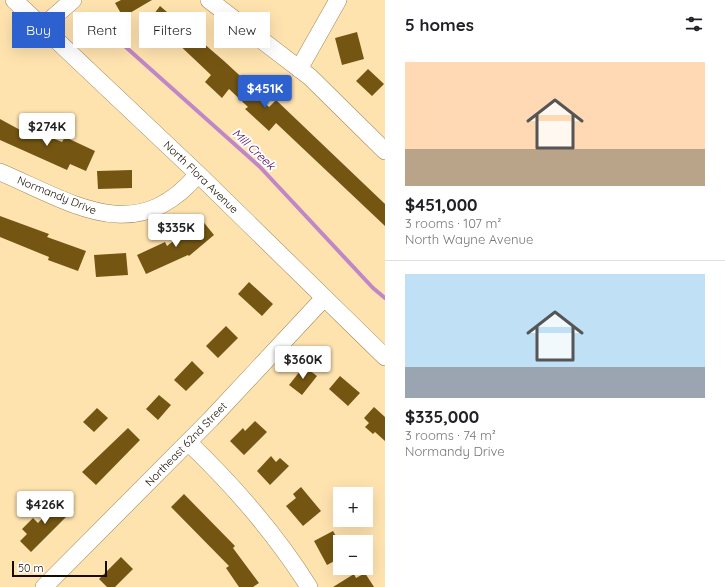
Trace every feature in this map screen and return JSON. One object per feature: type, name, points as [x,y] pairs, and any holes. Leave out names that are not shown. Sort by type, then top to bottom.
[{"type":"street","name":"North Flora Avenue","points":[[14,0],[26,12]]},
{"type":"street","points":[[60,12],[73,0]]},
{"type":"street","points":[[209,0],[299,69],[385,151]]},
{"type":"street","points":[[299,69],[338,0]]},
{"type":"street","name":"North Flora Avenue","points":[[63,48],[198,174],[385,357]]},
{"type":"street","name":"Normandy Drive","points":[[0,172],[88,210],[104,214],[120,215],[136,214],[167,203],[186,188],[198,174]]},
{"type":"street","name":"Northeast 62nd Street","points":[[54,584],[324,298]]},
{"type":"street","points":[[188,442],[231,485],[255,513],[279,543],[309,587]]},
{"type":"building","points":[[121,0],[152,0],[131,12],[120,12],[115,3]]},
{"type":"building","points":[[160,6],[167,12],[156,12]]},
{"type":"building","points":[[357,32],[364,59],[342,65],[335,38]]},
{"type":"building","points":[[206,46],[249,84],[247,87],[269,107],[276,100],[385,204],[385,226],[276,123],[269,131],[245,109],[248,107],[229,89],[222,98],[205,82],[211,75],[182,48],[206,48]]},
{"type":"building","points":[[368,69],[384,84],[372,96],[356,81]]},
{"type":"building","points":[[0,119],[22,131],[24,126],[62,142],[65,137],[95,151],[86,171],[70,164],[67,170],[0,140]]},
{"type":"building","points":[[132,170],[132,188],[98,189],[97,171]]},
{"type":"building","points":[[0,216],[49,234],[47,237],[86,251],[78,271],[48,260],[49,257],[0,237]]},
{"type":"building","points":[[201,219],[214,235],[189,256],[188,255],[146,274],[137,255],[165,242],[167,246]]},
{"type":"building","points":[[126,253],[128,275],[96,277],[94,255]]},
{"type":"building","points":[[249,282],[273,304],[262,316],[238,294]]},
{"type":"building","points":[[226,326],[238,338],[218,358],[206,346]]},
{"type":"building","points":[[192,361],[204,373],[186,391],[174,380]]},
{"type":"building","points":[[304,366],[317,376],[302,395],[289,385]]},
{"type":"building","points":[[340,376],[360,393],[348,406],[329,389]]},
{"type":"building","points":[[159,395],[171,405],[158,420],[146,409]]},
{"type":"building","points":[[374,407],[385,417],[385,441],[375,432],[373,434],[365,427],[369,423],[364,418]]},
{"type":"building","points":[[97,408],[108,418],[94,432],[83,422]]},
{"type":"building","points":[[255,421],[267,432],[244,455],[230,441],[243,428],[245,431]]},
{"type":"building","points":[[128,428],[140,440],[96,485],[82,472]]},
{"type":"building","points":[[271,456],[276,462],[280,458],[289,466],[270,485],[257,471]]},
{"type":"building","points":[[301,487],[321,511],[303,526],[286,506],[296,498],[293,494]]},
{"type":"building","points":[[184,494],[235,546],[233,548],[259,583],[253,587],[239,587],[226,568],[229,566],[171,507]]},
{"type":"building","points":[[61,498],[74,509],[31,552],[20,541],[27,534],[22,529],[33,518],[38,523]]},
{"type":"building","points":[[333,531],[335,535],[333,535],[333,562],[327,565],[314,541]]},
{"type":"building","points":[[121,557],[133,569],[115,587],[107,587],[99,579]]},
{"type":"building","points":[[352,575],[354,575],[356,578],[361,575],[366,575],[374,587],[333,587]]},
{"type":"waterway","name":"Mill Creek","points":[[127,48],[260,167],[373,288],[385,298]]}]
